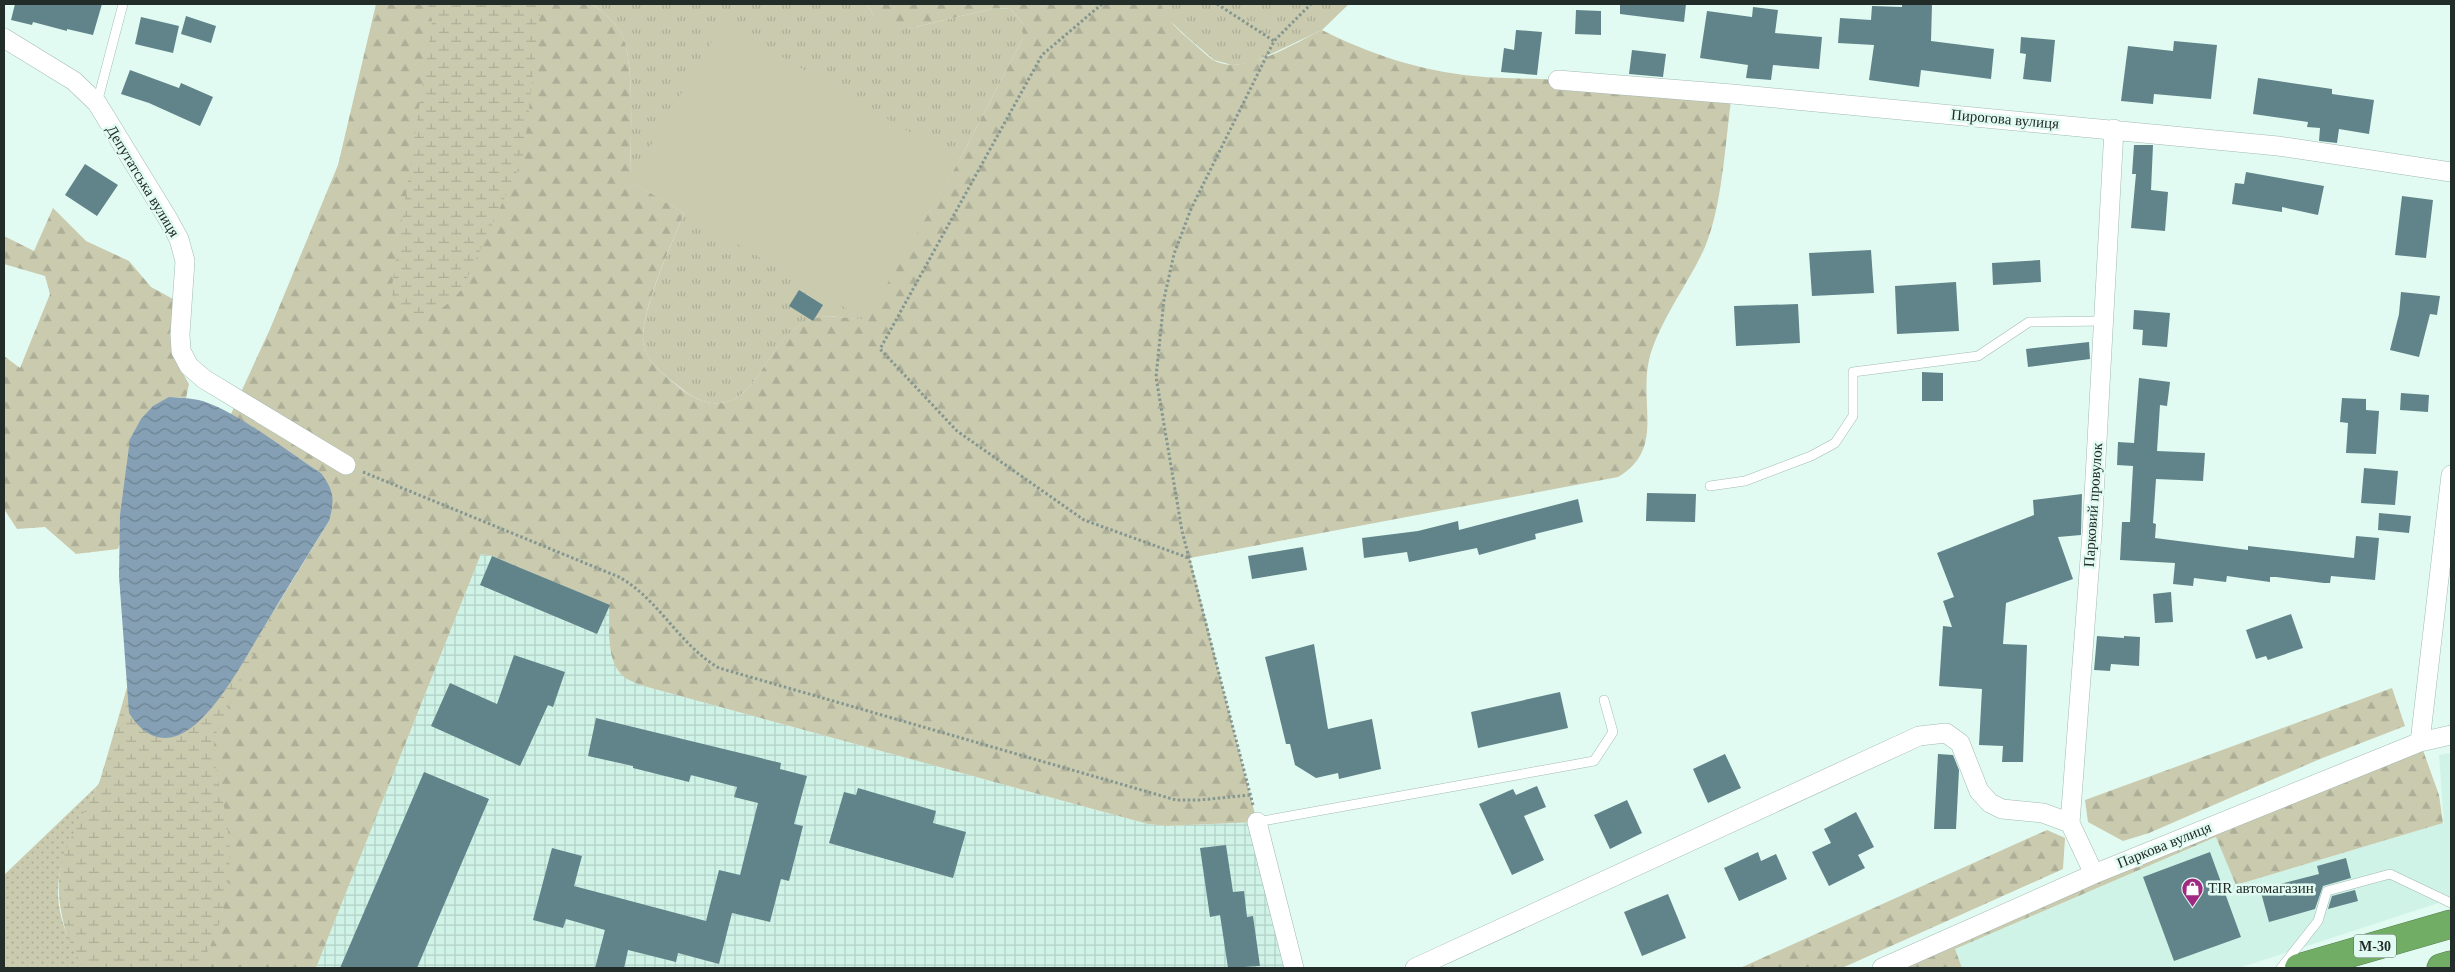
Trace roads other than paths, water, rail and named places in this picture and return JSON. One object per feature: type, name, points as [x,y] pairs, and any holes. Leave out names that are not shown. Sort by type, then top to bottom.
[{"type":"highway","name":"М-30","points":[[2299,968],[2451,924]]},
{"type":"highway","points":[[2441,968],[2451,965]]},
{"type":"street","name":"Депутатська вулиця","points":[[4,38],[74,81],[97,103],[168,218],[178,239],[185,261],[180,334],[181,351],[189,366],[204,379],[346,465]]},
{"type":"street","name":"Пирогова вулиця","points":[[1558,80],[2114,129],[2278,146],[2451,172]]},
{"type":"street","name":"Парковий провулок","points":[[2094,874],[2070,822],[2092,533],[2114,129]]},
{"type":"street","points":[[2420,742],[2451,475]]},
{"type":"street","points":[[1415,968],[1919,736],[1946,733],[1960,743],[1979,791],[1990,803],[2002,809],[2043,813],[2070,822]]},
{"type":"street","name":"Паркова вулиця","points":[[1882,968],[2094,874],[2420,742],[2451,735]]},
{"type":"street","points":[[1257,822],[1294,968]]},
{"type":"lane","points":[[97,103],[123,4]]},
{"type":"lane","points":[[1710,486],[1746,481],[1811,456],[1834,443],[1853,416],[1853,372],[1978,356],[2029,322],[2103,321]]},
{"type":"lane","points":[[1257,822],[1594,760],[1614,732],[1604,700]]},
{"type":"lane","points":[[2281,968],[2318,920],[2327,891],[2390,874],[2451,903]]},
{"type":"water","points":[[169,397],[203,401],[236,416],[321,473],[329,485],[333,501],[329,521],[229,685],[205,716],[192,727],[179,735],[163,738],[156,737],[144,730],[129,713],[119,576],[120,515],[130,439],[141,419],[153,406]]},
{"type":"place","name":"TIR автомагазин","points":[[2192,907]]}]
